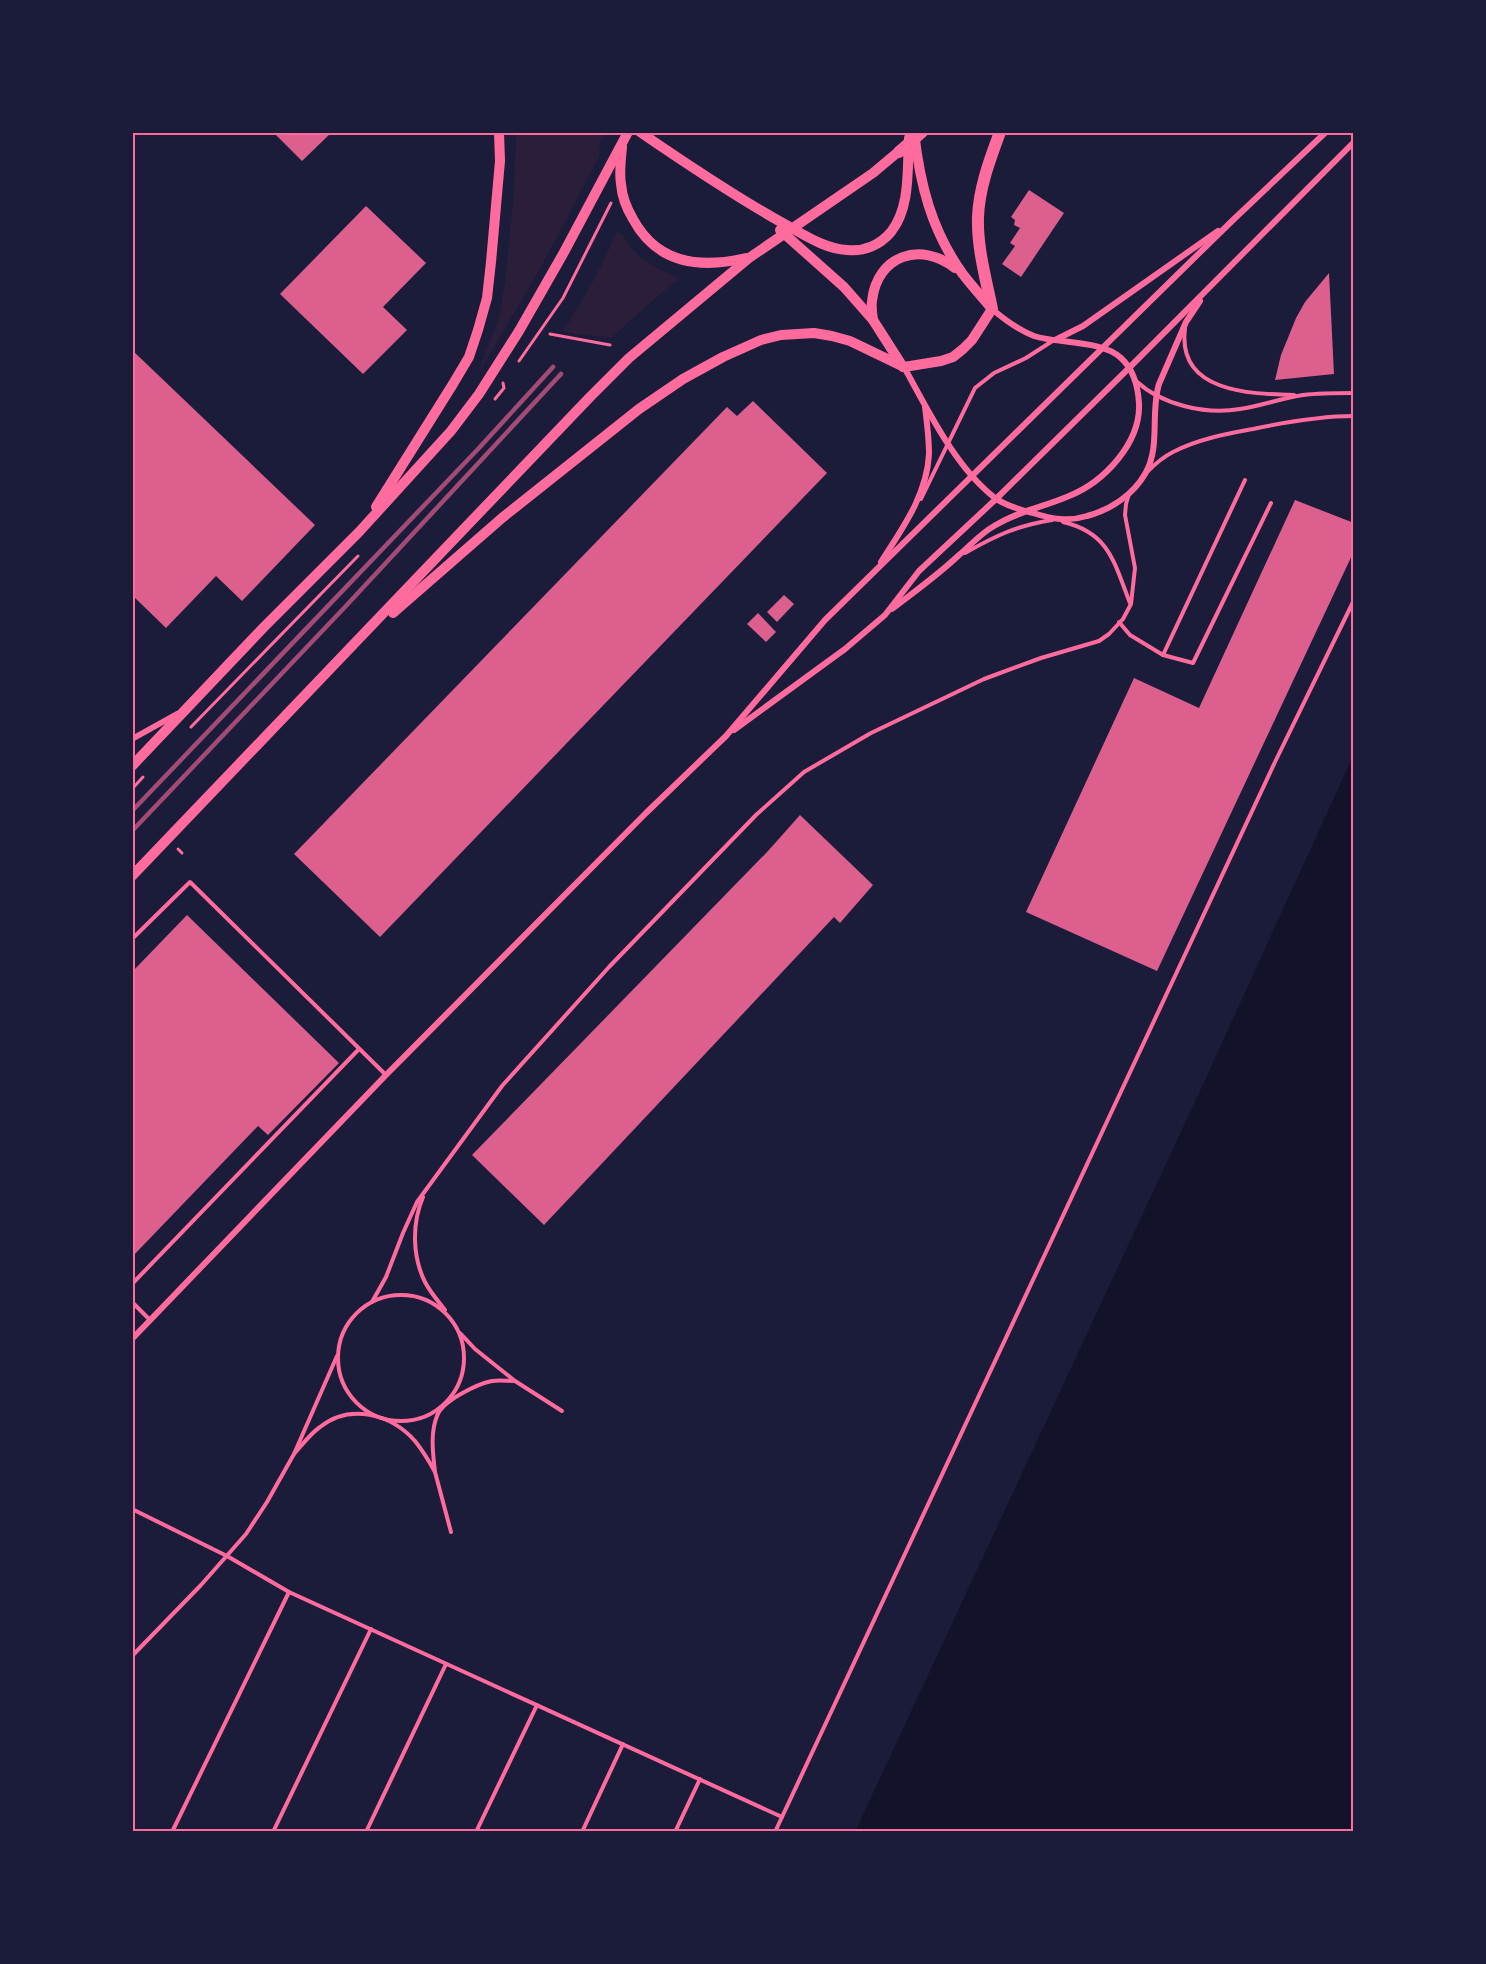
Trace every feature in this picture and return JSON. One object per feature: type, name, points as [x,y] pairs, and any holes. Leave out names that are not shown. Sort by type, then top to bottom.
[{"type":"highway","points":[[899,152],[922,132]]},
{"type":"highway","points":[[992,309],[978,237],[978,215],[987,170],[1000,132]]},
{"type":"main road","points":[[359,532],[469,357],[487,298],[500,161],[500,132]]},
{"type":"main road","points":[[132,766],[359,532],[443,440],[479,394],[541,292],[628,132]]},
{"type":"main road","points":[[640,132],[756,208],[816,241],[844,250],[872,247],[891,232],[902,213],[913,132]]},
{"type":"main road","points":[[132,876],[590,397],[630,358],[749,258],[873,173],[899,152],[913,132]]},
{"type":"main road","points":[[337,663],[502,518],[639,409],[683,379],[723,357],[761,340],[814,333],[850,341],[904,367],[941,361],[953,357],[963,349],[972,340],[992,309],[963,274],[947,250],[930,211],[919,173],[913,132]]},
{"type":"main road","points":[[622,143],[623,198],[635,223],[651,244],[660,251],[684,261],[722,264],[749,258]]},
{"type":"main road","points":[[756,208],[844,287],[873,320],[904,367]]},
{"type":"main road","points":[[873,320],[871,302],[877,281],[882,271],[900,257],[909,254],[934,256],[946,261],[963,274]]},
{"type":"street","points":[[132,1339],[387,1075],[646,813],[726,736],[825,620],[1233,220],[1326,132]]},
{"type":"street","points":[[885,615],[919,571],[1129,368],[1354,142]]},
{"type":"street","points":[[1054,340],[1083,327],[1233,220]]},
{"type":"street","points":[[904,367],[948,442],[973,476],[996,499],[1054,520],[1077,519],[1096,514],[1121,501],[1145,474],[1153,453],[1155,395],[1191,312],[1215,281]]},
{"type":"street","points":[[726,736],[845,649],[959,556],[981,534],[1024,511],[1076,493],[1110,468],[1125,448],[1135,428],[1139,408],[1136,381],[1119,356],[1103,348],[1036,337],[1020,330],[992,309]]},
{"type":"street","points":[[876,571],[912,512],[921,492],[929,455],[925,404]]},
{"type":"street","points":[[132,739],[188,707]]},
{"type":"lane","points":[[1186,322],[1184,336],[1186,356],[1192,366],[1211,381],[1245,393],[1302,395],[1354,393]]},
{"type":"lane","points":[[912,512],[925,491],[975,388],[984,380],[1054,340]]},
{"type":"lane","points":[[1136,381],[1155,395],[1195,408],[1223,411],[1302,395]]},
{"type":"lane","points":[[1145,474],[1172,452],[1217,436],[1293,421],[1354,416]]},
{"type":"lane","points":[[1163,655],[1245,480]]},
{"type":"lane","points":[[372,1302],[386,1277],[417,1202],[502,1086],[601,975],[756,815],[804,772],[871,733],[984,680],[1041,658],[1099,641],[1109,634],[1131,604],[1135,568],[1125,515],[1131,491]]},
{"type":"lane","points":[[1119,622],[1130,635],[1163,655],[1193,663],[1271,503]]},
{"type":"lane","points":[[959,556],[1001,532],[1054,520],[1086,529],[1108,549],[1131,604]]},
{"type":"lane","points":[[775,1832],[1260,795],[1354,600]]},
{"type":"lane","points":[[132,939],[190,882],[387,1075]]},
{"type":"lane","points":[[132,1284],[359,1049]]},
{"type":"lane","points":[[426,1188],[419,1207],[415,1241],[425,1283],[460,1333],[481,1354],[515,1382],[562,1411]]},
{"type":"lane","points":[[132,1656],[201,1586],[246,1534],[267,1502],[294,1454],[338,1354],[343,1333],[355,1314],[372,1302],[392,1295],[412,1295],[432,1302],[449,1315]]},
{"type":"lane","points":[[132,1302],[150,1320]]},
{"type":"lane","points":[[451,1532],[435,1472],[432,1446],[437,1416],[455,1393],[463,1374],[465,1353],[460,1333]]},
{"type":"lane","points":[[338,1354],[340,1374],[348,1394],[363,1409],[399,1428],[413,1439],[435,1472]]},
{"type":"lane","points":[[294,1454],[320,1426],[337,1417],[364,1413],[402,1422],[423,1418],[481,1384],[495,1381],[515,1382]]},
{"type":"lane","points":[[132,1509],[227,1556],[289,1592],[782,1817]]},
{"type":"lane","points":[[171,1832],[289,1592]]},
{"type":"lane","points":[[273,1832],[371,1629]]},
{"type":"lane","points":[[366,1832],[446,1664]]},
{"type":"lane","points":[[476,1832],[537,1705]]},
{"type":"lane","points":[[582,1832],[623,1744]]},
{"type":"lane","points":[[675,1832],[700,1779]]},
{"type":"path","points":[[516,365],[563,298],[610,205]]},
{"type":"path","points":[[550,334],[610,345]]},
{"type":"path","points":[[504,388],[503,384],[510,374]]},
{"type":"path","points":[[178,849],[182,853]]},
{"type":"shaded area","points":[[516,132],[604,132],[600,142],[599,157],[539,271],[477,376],[499,317],[505,283],[514,192]]},
{"type":"shaded area","points":[[616,233],[621,233],[638,255],[677,277],[678,280],[611,338],[562,332],[591,284]]},
{"type":"shaded area","points":[[1354,754],[1354,1832],[855,1832],[1200,1091]]},
{"type":"building","points":[[273,132],[332,132],[302,161]]},
{"type":"building","points":[[1029,190],[1064,213],[1021,277],[1002,264],[1015,246],[1010,243],[1020,228],[1014,225],[1015,220],[1011,217]]},
{"type":"building","points":[[366,206],[426,263],[383,307],[407,330],[363,374],[280,294]]},
{"type":"building","points":[[1329,273],[1334,374],[1275,380],[1281,355],[1296,318],[1305,302]]},
{"type":"building","points":[[132,350],[315,525],[242,601],[216,576],[166,628],[132,595]]},
{"type":"building","points":[[753,401],[827,473],[380,937],[294,854],[727,407],[737,416]]},
{"type":"building","points":[[1295,500],[1354,523],[1354,551],[1157,971],[1026,912],[1134,678],[1199,708]]},
{"type":"building","points":[[784,595],[794,604],[777,622],[767,612]]},
{"type":"building","points":[[758,613],[776,632],[766,642],[747,624]]},
{"type":"building","points":[[800,815],[873,885],[840,923],[834,917],[544,1225],[472,1155],[768,851]]},
{"type":"building","points":[[187,915],[339,1063],[268,1135],[258,1126],[132,1257],[132,972]]},
{"type":"railway","points":[[132,811],[479,448],[553,367]]},
{"type":"railway","points":[[132,831],[345,607],[561,374]]}]
